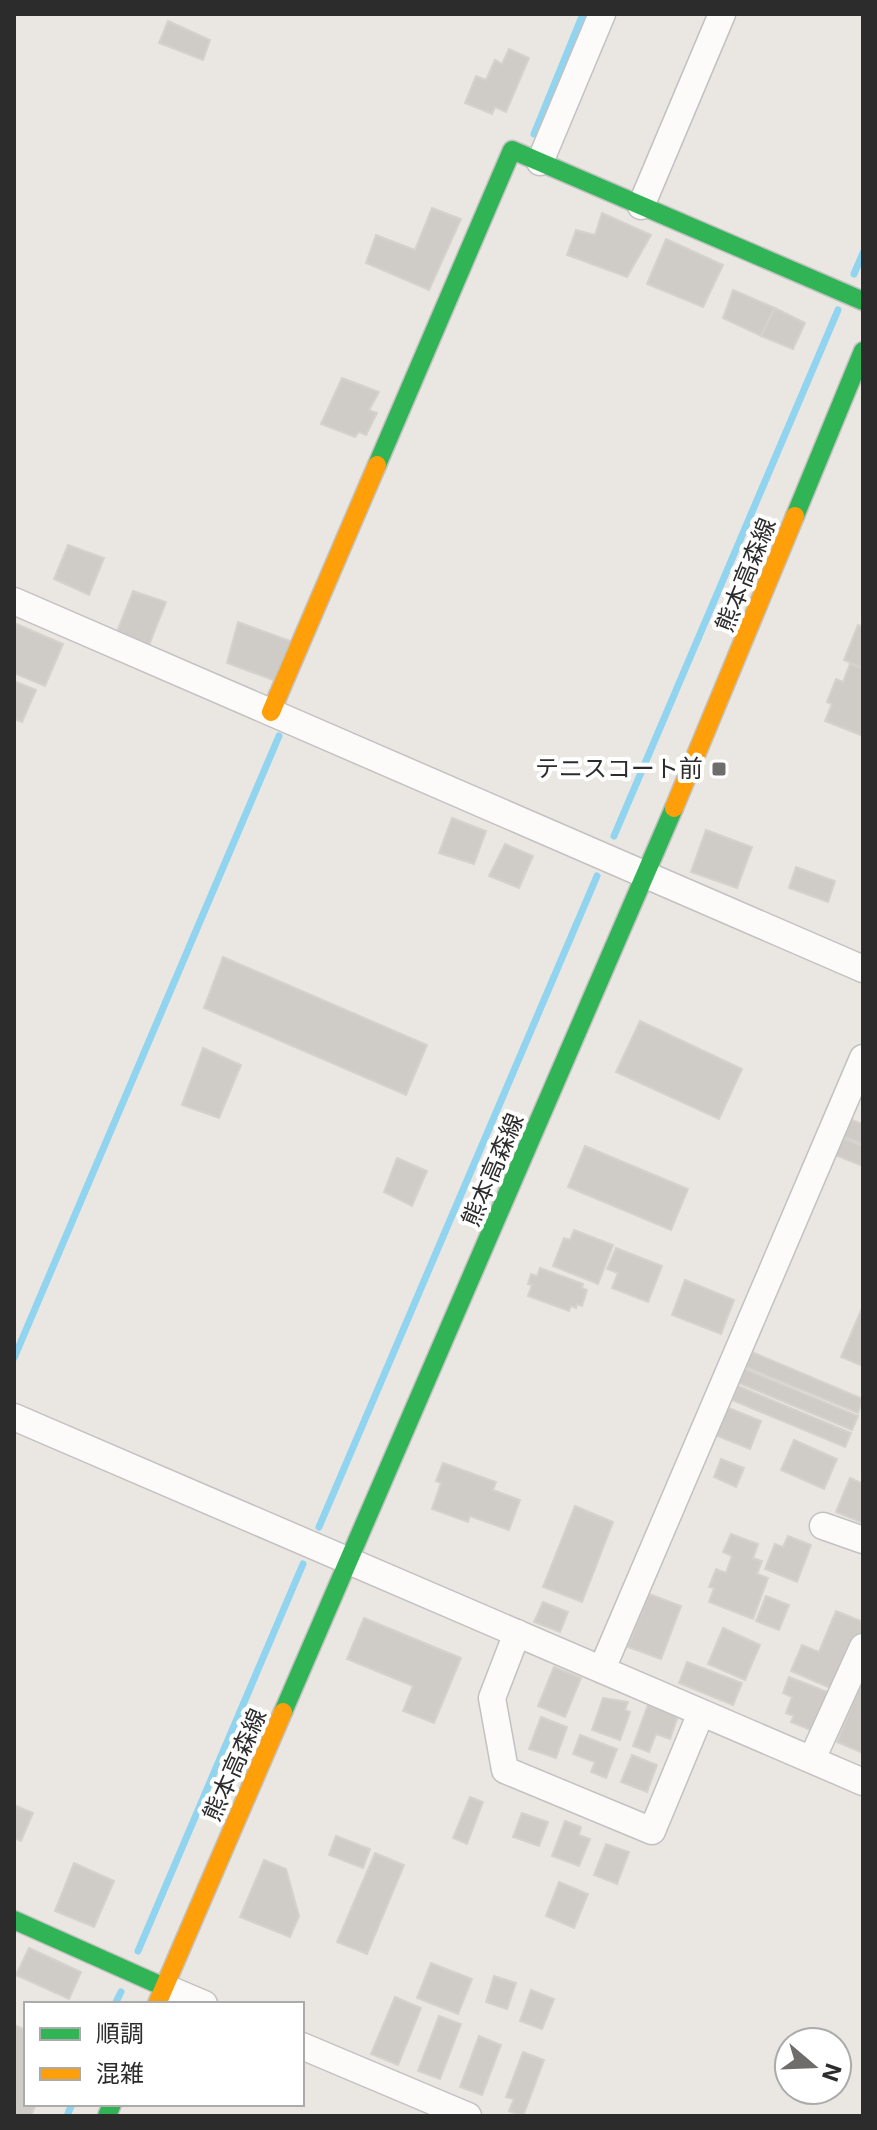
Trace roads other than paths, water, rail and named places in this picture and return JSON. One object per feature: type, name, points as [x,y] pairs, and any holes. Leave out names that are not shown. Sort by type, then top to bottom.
[{"type":"main road","points":[[271,712],[512,150],[863,301]]},
{"type":"main road","name":"熊本高森線","points":[[160,1996],[647,874],[863,351]]},
{"type":"main road","points":[[14,1920],[160,1996]]},
{"type":"street","points":[[540,162],[602,14]]},
{"type":"street","points":[[641,206],[722,14]]},
{"type":"street","points":[[14,601],[863,969]]},
{"type":"street","points":[[602,1669],[863,1058]]},
{"type":"street","points":[[14,1417],[863,1782]]},
{"type":"street","points":[[823,1526],[863,1540]]},
{"type":"street","points":[[517,1633],[492,1698],[505,1770],[652,1831],[701,1713]]},
{"type":"street","points":[[812,1759],[863,1647]]},
{"type":"street","points":[[160,1996],[193,2002]]},
{"type":"street","points":[[304,2047],[468,2116]]},
{"type":"waterway","points":[[534,134],[583,14]]},
{"type":"waterway","points":[[854,274],[863,253]]},
{"type":"waterway","points":[[614,836],[838,310]]},
{"type":"waterway","points":[[14,1358],[279,736]]},
{"type":"waterway","points":[[319,1527],[597,876]]},
{"type":"waterway","points":[[138,1951],[303,1564]]},
{"type":"waterway","points":[[116,2002],[121,1992]]},
{"type":"waterway","points":[[67,2116],[71,2106]]},
{"type":"place","name":"テニスコート前","points":[[719,769]]}]
